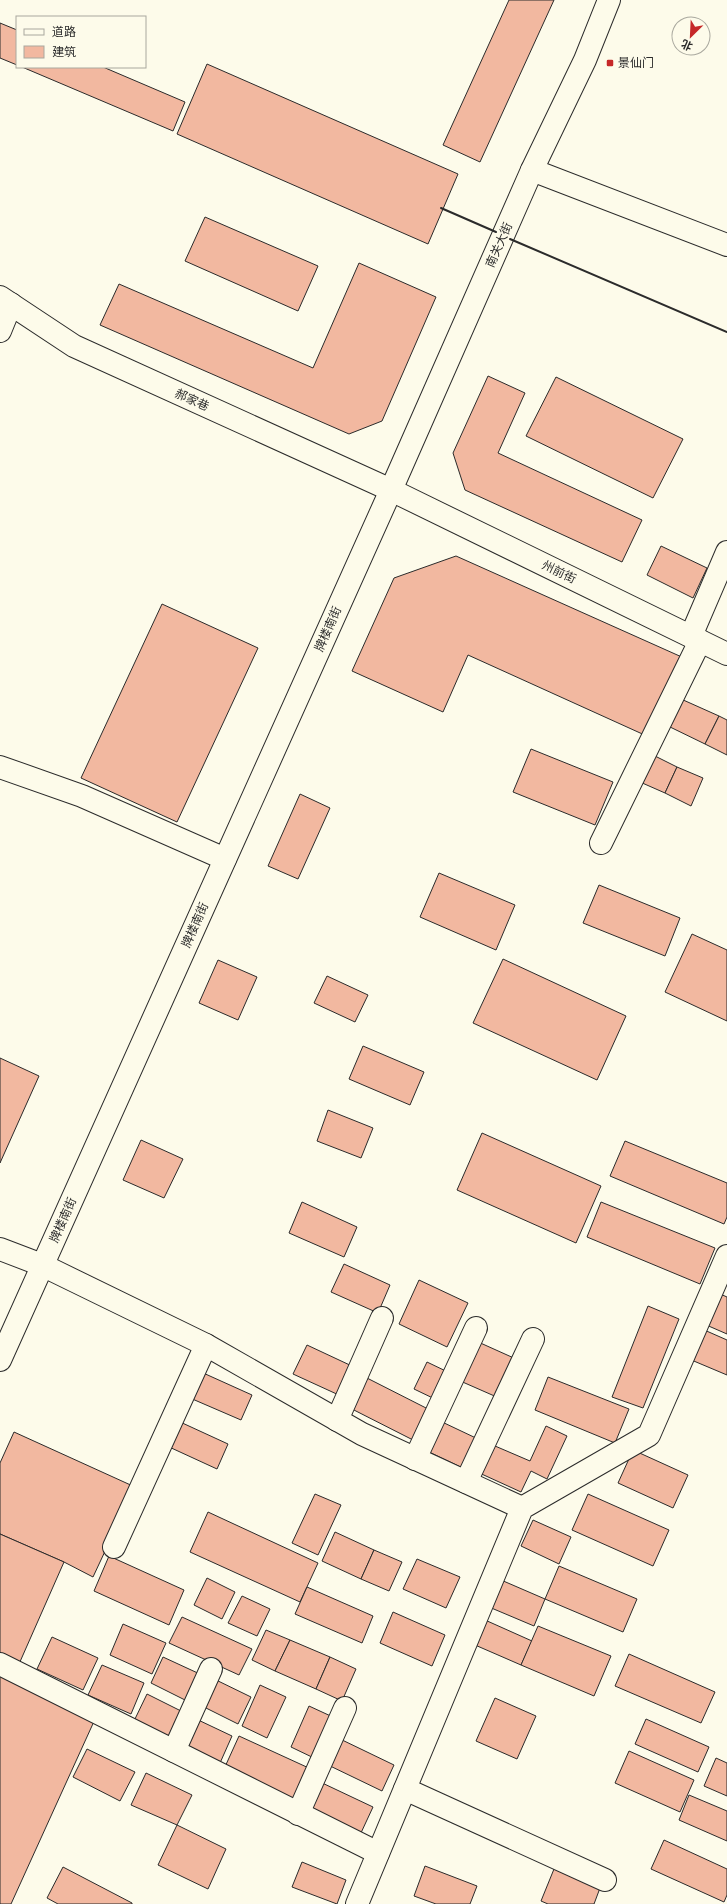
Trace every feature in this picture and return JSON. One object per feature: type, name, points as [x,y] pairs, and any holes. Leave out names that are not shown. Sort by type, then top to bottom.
[{"type":"street","name":"南关大街","points":[[391,490],[532,170],[585,60],[609,0]]},
{"type":"street","points":[[532,170],[727,245]]},
{"type":"street","points":[[0,331],[5,301]]},
{"type":"street","name":"郝家巷","points":[[5,301],[74,346],[391,490]]},
{"type":"street","name":"州前街","points":[[391,490],[727,654]]},
{"type":"street","name":"牌楼南街","points":[[0,1360],[391,490]]},
{"type":"street","points":[[601,843],[695,639],[727,552]]},
{"type":"street","points":[[0,768],[82,796],[225,859]]},
{"type":"street","points":[[0,1249],[42,1266],[206,1345],[362,1434],[522,1508]]},
{"type":"street","points":[[357,1904],[522,1508],[649,1435],[727,1256]]},
{"type":"street","points":[[337,1420],[382,1318]]},
{"type":"street","points":[[416,1459],[476,1328]]},
{"type":"street","points":[[466,1482],[533,1339]]},
{"type":"street","points":[[114,1547],[206,1345]]},
{"type":"street","points":[[0,1664],[378,1854]]},
{"type":"street","points":[[174,1752],[211,1669]]},
{"type":"street","points":[[298,1814],[345,1708]]},
{"type":"street","points":[[406,1789],[605,1880]]},
{"type":"building","points":[[509,0],[554,0],[480,162],[443,145]]},
{"type":"building","points":[[0,23],[16,30],[16,65],[0,58]]},
{"type":"building","points":[[207,64],[458,174],[428,244],[177,134]]},
{"type":"building","points":[[24,68],[105,68],[185,102],[173,131]]},
{"type":"building","points":[[205,217],[318,266],[298,311],[185,261]]},
{"type":"building","points":[[359,263],[436,297],[382,421],[349,434],[100,325],[119,284],[313,368]]},
{"type":"building","points":[[488,376],[525,393],[498,453],[642,520],[622,562],[465,490],[453,453]]},
{"type":"building","points":[[556,377],[683,439],[653,498],[526,436]]},
{"type":"building","points":[[661,546],[707,568],[693,598],[647,575]]},
{"type":"building","points":[[456,556],[684,658],[649,737],[468,655],[443,712],[352,671],[394,578]]},
{"type":"building","points":[[162,604],[258,648],[177,822],[81,778]]},
{"type":"building","points":[[681,699],[719,716],[705,744],[668,726]]},
{"type":"building","points":[[719,716],[727,720],[727,755],[705,744]]},
{"type":"building","points":[[531,749],[613,782],[595,825],[513,792]]},
{"type":"building","points":[[653,755],[677,767],[665,793],[640,782]]},
{"type":"building","points":[[677,767],[703,778],[691,806],[665,793]]},
{"type":"building","points":[[300,794],[330,808],[298,879],[268,866]]},
{"type":"building","points":[[439,873],[515,905],[496,950],[420,917]]},
{"type":"building","points":[[599,885],[680,918],[665,956],[583,923]]},
{"type":"building","points":[[692,934],[727,950],[727,1021],[665,992]]},
{"type":"building","points":[[503,959],[626,1016],[597,1080],[473,1023]]},
{"type":"building","points":[[218,960],[257,977],[238,1020],[199,1003]]},
{"type":"building","points":[[327,976],[368,995],[355,1022],[314,1003]]},
{"type":"building","points":[[363,1046],[424,1072],[410,1105],[349,1079]]},
{"type":"building","points":[[0,1058],[39,1076],[0,1163]]},
{"type":"building","points":[[328,1110],[373,1128],[361,1158],[317,1141]]},
{"type":"building","points":[[482,1133],[601,1186],[576,1243],[457,1190]]},
{"type":"building","points":[[141,1140],[183,1159],[164,1198],[123,1180]]},
{"type":"building","points":[[625,1141],[727,1183],[727,1217],[724,1224],[610,1176]]},
{"type":"building","points":[[302,1202],[357,1227],[344,1257],[289,1233]]},
{"type":"building","points":[[601,1202],[715,1248],[700,1284],[587,1237]]},
{"type":"building","points":[[344,1264],[390,1285],[378,1313],[331,1292]]},
{"type":"building","points":[[419,1280],[468,1303],[447,1347],[399,1324]]},
{"type":"building","points":[[718,1293],[727,1297],[727,1334],[704,1324]]},
{"type":"building","points":[[648,1306],[679,1319],[643,1408],[612,1397]]},
{"type":"building","points":[[702,1329],[727,1340],[727,1375],[689,1359]]},
{"type":"building","points":[[476,1341],[516,1359],[499,1398],[458,1380]]},
{"type":"building","points":[[307,1345],[354,1367],[341,1396],[293,1374]]},
{"type":"building","points":[[427,1362],[452,1374],[439,1401],[414,1389]]},
{"type":"building","points":[[201,1372],[252,1395],[241,1420],[190,1398]]},
{"type":"building","points":[[363,1376],[430,1410],[415,1441],[348,1407]]},
{"type":"building","points":[[548,1377],[629,1409],[615,1443],[535,1410]]},
{"type":"building","points":[[178,1421],[228,1444],[217,1469],[167,1446]]},
{"type":"building","points":[[440,1421],[478,1439],[465,1469],[427,1451]]},
{"type":"building","points":[[546,1426],[567,1436],[547,1479],[531,1471],[521,1492],[475,1471],[488,1443],[530,1461]]},
{"type":"building","points":[[14,1432],[135,1487],[93,1577],[64,1562],[0,1534],[0,1463]]},
{"type":"building","points":[[633,1450],[688,1475],[673,1508],[618,1483]]},
{"type":"building","points":[[315,1494],[341,1505],[318,1555],[292,1543]]},
{"type":"building","points":[[588,1494],[669,1530],[653,1566],[572,1530]]},
{"type":"building","points":[[208,1512],[318,1563],[300,1602],[190,1552]]},
{"type":"building","points":[[533,1520],[571,1537],[559,1564],[521,1546]]},
{"type":"building","points":[[335,1532],[374,1550],[361,1579],[322,1561]]},
{"type":"building","points":[[0,1534],[64,1562],[19,1664],[0,1656]]},
{"type":"building","points":[[374,1550],[402,1562],[389,1591],[361,1579]]},
{"type":"building","points":[[109,1556],[184,1590],[169,1625],[94,1591]]},
{"type":"building","points":[[417,1559],[460,1577],[446,1608],[403,1589]]},
{"type":"building","points":[[559,1566],[637,1599],[623,1632],[545,1599]]},
{"type":"building","points":[[207,1578],[235,1592],[222,1619],[194,1605]]},
{"type":"building","points":[[501,1580],[545,1599],[534,1626],[489,1607]]},
{"type":"building","points":[[307,1587],[373,1616],[362,1643],[295,1614]]},
{"type":"building","points":[[242,1596],[270,1609],[257,1636],[228,1623]]},
{"type":"building","points":[[393,1612],[445,1635],[432,1666],[380,1643]]},
{"type":"building","points":[[182,1617],[252,1649],[239,1675],[169,1643]]},
{"type":"building","points":[[485,1620],[532,1641],[521,1665],[475,1645]]},
{"type":"building","points":[[123,1624],[166,1643],[152,1674],[110,1655]]},
{"type":"building","points":[[538,1626],[611,1656],[594,1696],[521,1665]]},
{"type":"building","points":[[266,1630],[290,1640],[275,1671],[252,1660]]},
{"type":"building","points":[[52,1637],[98,1658],[83,1690],[37,1669]]},
{"type":"building","points":[[290,1640],[330,1657],[316,1689],[275,1671]]},
{"type":"building","points":[[629,1654],[715,1692],[701,1723],[615,1686]]},
{"type":"building","points":[[163,1657],[202,1675],[189,1702],[151,1683]]},
{"type":"building","points":[[330,1657],[356,1669],[342,1701],[316,1689]]},
{"type":"building","points":[[102,1665],[144,1683],[131,1714],[88,1695]]},
{"type":"building","points":[[0,1672],[96,1717],[11,1904],[0,1904]]},
{"type":"building","points":[[212,1678],[251,1697],[238,1724],[200,1705]]},
{"type":"building","points":[[260,1685],[286,1697],[267,1738],[242,1726]]},
{"type":"building","points":[[147,1694],[185,1713],[172,1740],[134,1721]]},
{"type":"building","points":[[495,1698],[536,1716],[517,1759],[476,1741]]},
{"type":"building","points":[[309,1706],[335,1718],[316,1759],[291,1747]]},
{"type":"building","points":[[194,1718],[232,1736],[220,1763],[181,1745]]},
{"type":"building","points":[[646,1719],[709,1747],[698,1772],[635,1744]]},
{"type":"building","points":[[239,1736],[311,1769],[296,1802],[224,1769]]},
{"type":"building","points":[[338,1738],[394,1765],[382,1791],[326,1764]]},
{"type":"building","points":[[87,1749],[135,1772],[120,1801],[73,1777]]},
{"type":"building","points":[[629,1751],[694,1780],[680,1812],[615,1783]]},
{"type":"building","points":[[716,1758],[727,1763],[727,1796],[704,1786]]},
{"type":"building","points":[[146,1773],[192,1795],[177,1825],[131,1805]]},
{"type":"building","points":[[318,1781],[373,1807],[360,1835],[304,1809]]},
{"type":"building","points":[[689,1795],[727,1811],[727,1841],[679,1820]]},
{"type":"building","points":[[177,1825],[226,1849],[208,1889],[158,1865]]},
{"type":"building","points":[[664,1840],[727,1869],[727,1895],[724,1902],[651,1869]]},
{"type":"building","points":[[302,1862],[346,1880],[337,1904],[292,1887]]},
{"type":"building","points":[[425,1866],[477,1886],[470,1904],[436,1904],[414,1896]]},
{"type":"building","points":[[63,1867],[132,1904],[58,1904],[47,1898]]},
{"type":"building","points":[[554,1869],[600,1888],[594,1904],[548,1904],[541,1901]]},
{"type":"wall","points":[[441,208],[496,232]]},
{"type":"wall","points":[[510,239],[727,332]]},
{"type":"place","name":"景仙门","points":[[610,63]]}]
